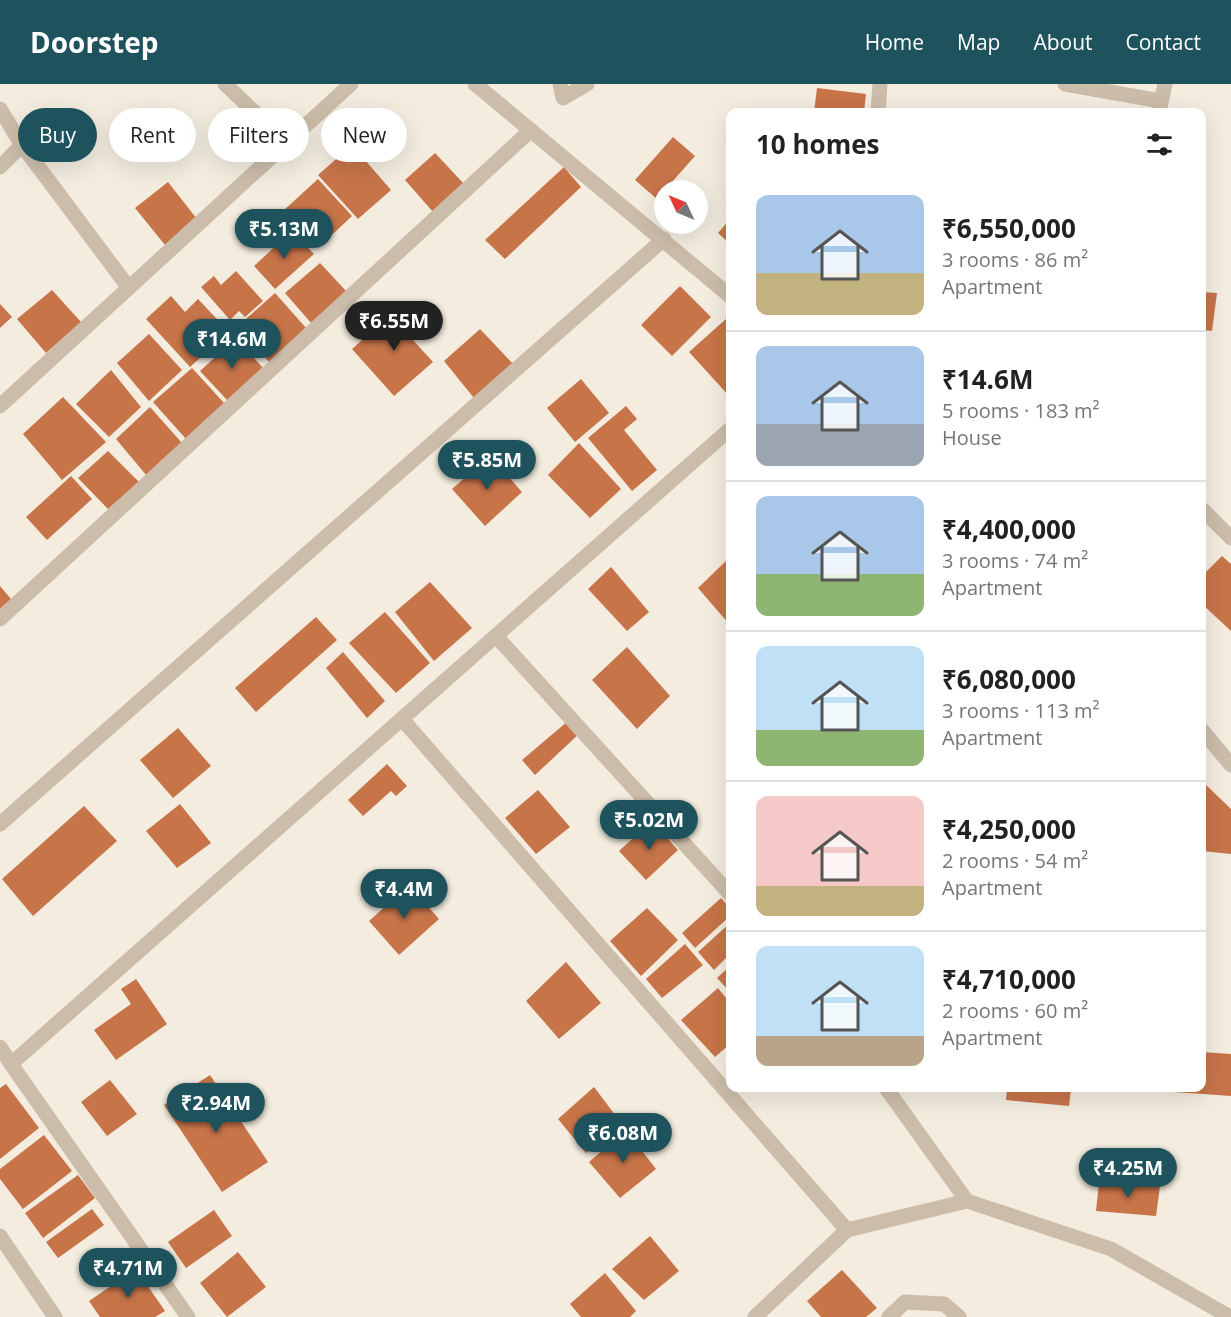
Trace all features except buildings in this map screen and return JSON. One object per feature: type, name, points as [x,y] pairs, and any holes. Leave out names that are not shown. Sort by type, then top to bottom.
[{"type":"street","points":[[225,84],[250,108]]},
{"type":"street","points":[[309,123],[351,84]]},
{"type":"street","points":[[475,84],[664,238],[726,292]]},
{"type":"street","points":[[560,84],[563,98],[587,84]]},
{"type":"street","points":[[878,108],[880,84]]},
{"type":"street","points":[[1065,84],[1160,107],[1165,84]]},
{"type":"street","points":[[0,108],[18,138]]},
{"type":"street","points":[[0,619],[531,130]]},
{"type":"street","points":[[0,167],[18,149]]},
{"type":"street","points":[[35,162],[129,288]]},
{"type":"street","points":[[0,406],[266,162]]},
{"type":"street","points":[[0,824],[664,238]]},
{"type":"street","points":[[11,1064],[726,433]]},
{"type":"street","points":[[1206,513],[1231,538]]},
{"type":"street","points":[[496,636],[726,883]]},
{"type":"street","points":[[402,719],[726,1091]]},
{"type":"street","points":[[1206,735],[1231,765]]},
{"type":"street","points":[[0,1047],[188,1317]]},
{"type":"street","points":[[727,1092],[847,1230]]},
{"type":"street","points":[[889,1092],[967,1201]]},
{"type":"street","points":[[754,1317],[847,1230],[967,1201],[1111,1249],[1230,1317]]},
{"type":"street","points":[[0,1236],[55,1317]]},
{"type":"street","points":[[889,1317],[905,1302],[944,1304],[959,1317]]}]
